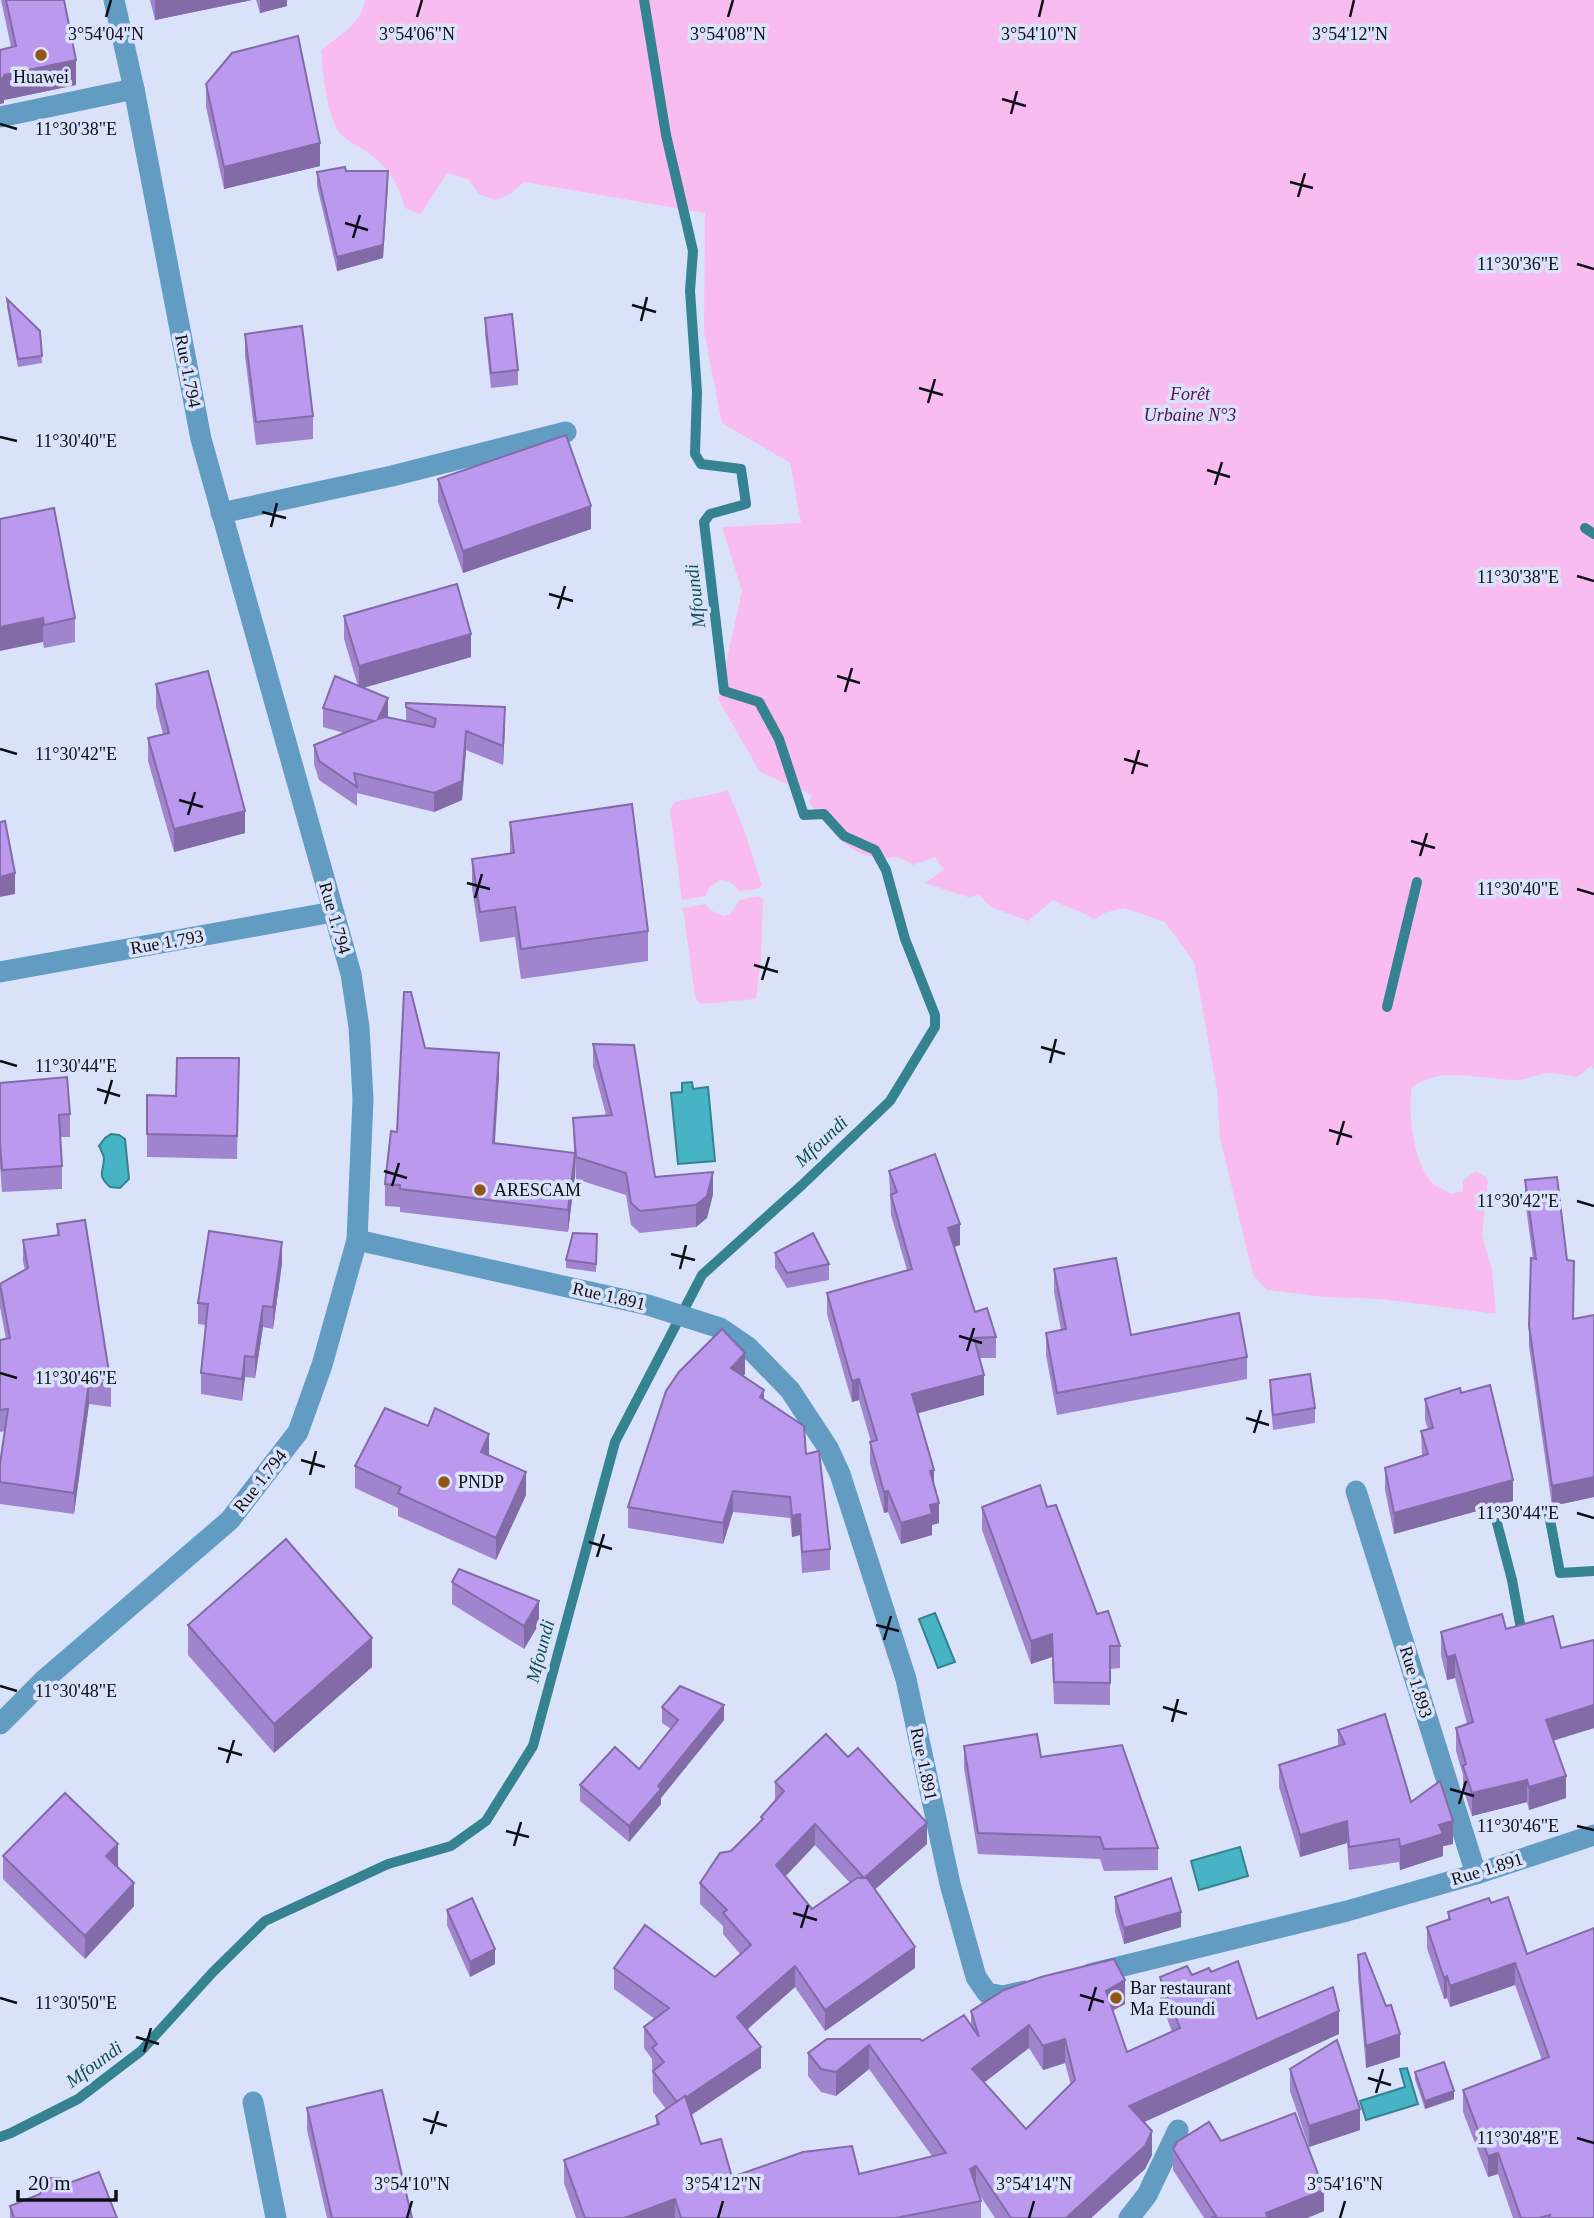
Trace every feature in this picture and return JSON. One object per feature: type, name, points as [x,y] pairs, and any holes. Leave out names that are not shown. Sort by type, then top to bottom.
[{"type":"street","name":"Rue 1.794","points":[[0,1724],[44,1680],[230,1520],[298,1432],[322,1365],[357,1240],[363,1099],[359,1027],[351,974],[201,439],[134,89],[114,0]]},
{"type":"street","points":[[0,117],[134,89]]},
{"type":"street","points":[[221,513],[392,476],[566,432]]},
{"type":"street","name":"Rue 1.793","points":[[0,972],[333,912]]},
{"type":"street","name":"Rue 1.891","points":[[357,1240],[648,1305],[720,1328],[748,1347],[790,1390],[828,1448],[840,1474],[906,1679],[950,1884],[976,1977],[987,1993],[1003,1996],[1042,1986]]},
{"type":"street","name":"Rue 1.893","points":[[1356,1491],[1476,1874]]},
{"type":"street","name":"Rue 1.891","points":[[1068,1980],[1347,1911],[1476,1874],[1594,1835]]},
{"type":"street","points":[[253,2102],[276,2218]]},
{"type":"street","points":[[1129,2218],[1147,2195],[1178,2130]]},
{"type":"green space","name":"Forêt Urbaine N°3","points":[[365,0],[1594,0],[1594,1069],[1591,1066],[1577,1077],[1550,1073],[1517,1080],[1461,1075],[1435,1077],[1412,1087],[1411,1098],[1414,1140],[1428,1178],[1451,1194],[1463,1191],[1463,1181],[1475,1171],[1486,1177],[1488,1182],[1482,1235],[1492,1270],[1496,1314],[1381,1299],[1324,1297],[1267,1290],[1253,1275],[1220,1138],[1217,1090],[1194,962],[1165,922],[1124,908],[1104,913],[1094,920],[1053,900],[1028,921],[991,907],[979,895],[968,897],[925,883],[944,870],[935,857],[913,865],[898,858],[865,855],[846,844],[830,829],[809,802],[812,795],[760,772],[718,699],[742,591],[722,527],[801,523],[790,463],[722,423],[704,332],[705,213],[524,182],[510,194],[496,200],[480,195],[468,179],[447,173],[421,214],[405,208],[389,172],[371,155],[344,137],[330,113],[321,50],[354,23]]},
{"type":"green space","points":[[728,791],[744,829],[762,886],[739,891],[731,883],[720,880],[708,889],[706,896],[682,900],[670,810],[674,802]]},
{"type":"green space","points":[[758,896],[763,899],[761,958],[756,999],[701,1004],[695,997],[683,908],[706,904],[710,910],[724,916],[730,914],[740,900]]},
{"type":"water","points":[[692,1082],[693,1089],[708,1087],[715,1161],[678,1164],[671,1093],[682,1092],[682,1083]]},
{"type":"water","points":[[111,1134],[125,1139],[129,1179],[120,1188],[110,1187],[102,1176],[104,1158],[99,1146]]},
{"type":"water","points":[[935,1613],[955,1662],[938,1668],[919,1619]]},
{"type":"water","points":[[1240,1847],[1248,1876],[1199,1890],[1191,1861]]},
{"type":"water","points":[[1407,2068],[1418,2104],[1366,2120],[1360,2101],[1405,2087],[1400,2069]]},
{"type":"building","name":"Huawei","points":[[6,0],[64,0],[76,60],[4,75],[0,79],[0,50],[16,46]]},
{"type":"building","points":[[298,36],[320,143],[224,167],[206,84],[232,53]]},
{"type":"building","points":[[345,167],[346,171],[388,171],[383,245],[337,257],[317,172]]},
{"type":"building","points":[[7,299],[40,331],[42,356],[18,359]]},
{"type":"building","points":[[512,314],[518,370],[491,373],[485,318]]},
{"type":"building","points":[[302,326],[313,416],[256,422],[245,334]]},
{"type":"building","points":[[566,435],[591,506],[463,551],[438,479]]},
{"type":"building","points":[[54,508],[75,618],[44,625],[43,618],[0,627],[0,519]]},
{"type":"building","points":[[457,584],[471,634],[359,666],[344,616]]},
{"type":"building","points":[[208,671],[245,811],[174,829],[148,738],[169,733],[156,684]]},
{"type":"building","points":[[335,676],[388,698],[378,719],[386,717],[434,727],[436,719],[406,707],[406,703],[505,707],[503,746],[466,731],[462,781],[434,793],[354,773],[357,787],[319,761],[314,745],[374,721],[323,708]]},
{"type":"building","points":[[632,804],[648,931],[521,949],[515,907],[480,912],[472,859],[514,853],[510,822]]},
{"type":"building","points":[[5,821],[15,873],[0,877],[0,822]]},
{"type":"building","points":[[404,992],[411,992],[425,1048],[499,1053],[493,1143],[575,1153],[568,1210],[400,1189],[400,1185],[385,1184],[391,1131],[397,1132]]},
{"type":"building","points":[[593,1044],[634,1045],[655,1177],[713,1172],[707,1196],[696,1205],[640,1211],[631,1203],[626,1173],[576,1157],[573,1118],[612,1115]]},
{"type":"building","points":[[177,1058],[239,1058],[237,1136],[147,1134],[147,1095],[176,1096]]},
{"type":"building","points":[[67,1077],[70,1114],[59,1115],[62,1166],[2,1170],[0,1083]]},
{"type":"building","points":[[935,1154],[960,1224],[948,1228],[975,1312],[987,1308],[996,1337],[974,1338],[984,1375],[912,1394],[934,1470],[930,1471],[939,1503],[930,1505],[932,1514],[901,1523],[888,1491],[884,1492],[870,1442],[877,1440],[859,1379],[852,1381],[827,1293],[912,1269],[891,1195],[897,1192],[889,1171]]},
{"type":"building","points":[[1557,1177],[1567,1260],[1574,1261],[1573,1319],[1594,1315],[1594,1477],[1552,1486],[1529,1326],[1531,1258],[1536,1259],[1525,1180]]},
{"type":"building","points":[[85,1220],[111,1385],[89,1382],[74,1493],[0,1482],[8,1409],[0,1410],[0,1340],[10,1338],[0,1284],[28,1268],[23,1240],[59,1235],[57,1224]]},
{"type":"building","points":[[209,1231],[282,1242],[273,1307],[263,1306],[255,1357],[245,1356],[242,1379],[201,1373],[208,1304],[198,1303]]},
{"type":"building","points":[[573,1233],[597,1234],[596,1264],[566,1260]]},
{"type":"building","points":[[813,1233],[829,1264],[787,1273],[775,1253]]},
{"type":"building","points":[[1116,1258],[1131,1335],[1239,1313],[1247,1357],[1057,1393],[1046,1333],[1066,1329],[1054,1269]]},
{"type":"building","points":[[722,1329],[745,1353],[731,1368],[764,1390],[760,1397],[804,1426],[806,1454],[819,1451],[830,1549],[802,1552],[800,1514],[792,1516],[790,1497],[733,1491],[723,1523],[628,1507],[666,1391],[679,1372]]},
{"type":"building","points":[[1310,1374],[1315,1408],[1273,1415],[1270,1380]]},
{"type":"building","points":[[1490,1385],[1513,1480],[1394,1513],[1385,1468],[1428,1454],[1421,1431],[1433,1428],[1425,1399],[1460,1388],[1461,1393]]},
{"type":"building","points":[[385,1408],[428,1426],[435,1408],[489,1434],[481,1452],[526,1472],[496,1538],[398,1493],[401,1487],[355,1466]]},
{"type":"building","points":[[1040,1485],[1047,1507],[1056,1505],[1097,1614],[1108,1611],[1120,1646],[1110,1646],[1110,1683],[1054,1682],[1052,1634],[1031,1641],[982,1507]]},
{"type":"building","points":[[286,1539],[372,1638],[274,1724],[188,1625]]},
{"type":"building","points":[[459,1569],[539,1601],[524,1626],[452,1582]]},
{"type":"building","points":[[1502,1614],[1506,1629],[1553,1616],[1561,1648],[1594,1640],[1594,1705],[1546,1720],[1566,1776],[1529,1787],[1527,1780],[1472,1793],[1463,1766],[1466,1764],[1456,1728],[1473,1722],[1455,1655],[1447,1657],[1441,1632]]},
{"type":"building","points":[[680,1686],[724,1705],[658,1786],[661,1789],[629,1826],[580,1785],[615,1747],[639,1769],[678,1720],[662,1707]]},
{"type":"building","points":[[1385,1714],[1411,1802],[1440,1781],[1453,1821],[1439,1825],[1443,1834],[1400,1847],[1399,1839],[1349,1847],[1347,1821],[1300,1835],[1279,1765],[1345,1744],[1338,1730]]},
{"type":"building","points":[[826,1734],[848,1757],[858,1748],[927,1823],[864,1878],[867,1878],[915,1947],[825,2010],[795,1966],[737,2017],[761,2047],[677,2102],[653,2071],[664,2062],[652,2048],[657,2044],[644,2027],[669,2008],[614,1968],[645,1925],[715,1977],[751,1945],[723,1913],[727,1910],[700,1883],[720,1853],[731,1851],[763,1819],[761,1817],[784,1791],[775,1782]],"holes":[[[815,1824],[864,1878],[857,1878],[812,1909],[776,1865]]]},
{"type":"building","points":[[1037,1734],[1041,1757],[1122,1745],[1158,1848],[1104,1849],[1100,1837],[978,1833],[964,1746]]},
{"type":"building","points":[[65,1793],[118,1844],[106,1856],[134,1883],[85,1936],[3,1856]]},
{"type":"building","points":[[1171,1878],[1181,1912],[1124,1928],[1115,1897]]},
{"type":"building","points":[[1508,1897],[1527,1954],[1594,1928],[1594,2218],[1549,2218],[1550,2215],[1521,2218],[1498,2153],[1488,2156],[1463,2090],[1549,2057],[1515,1963],[1450,1986],[1447,1976],[1444,1978],[1427,1927],[1450,1919],[1448,1912],[1489,1898],[1491,1903]]},
{"type":"building","points":[[472,1898],[495,1949],[470,1962],[447,1910]]},
{"type":"building","points":[[1365,1953],[1386,2006],[1391,2005],[1400,2034],[1366,2046],[1358,1955]]},
{"type":"building","points":[[1114,1959],[1125,1980],[1106,1991],[1127,2052],[1180,2028],[1160,1977],[1187,1966],[1192,1975],[1209,1968],[1211,1972],[1238,1961],[1257,2019],[1333,1987],[1339,2011],[1129,2106],[1152,2131],[1145,2146],[1066,2218],[1011,2218],[976,2166],[970,2169],[981,2201],[896,2218],[681,2218],[675,2199],[624,2218],[585,2218],[564,2160],[659,2124],[656,2116],[685,2096],[701,2144],[721,2139],[732,2177],[803,2152],[852,2146],[859,2174],[946,2153],[869,2045],[836,2072],[821,2069],[808,2053],[827,2039],[922,2041],[964,2015],[979,2037],[971,2011],[1004,1990],[1041,1977]],"holes":[[[1029,2025],[1043,2046],[1065,2039],[1075,2080],[1026,2129],[972,2069]]]},
{"type":"building","points":[[1337,2040],[1360,2109],[1309,2126],[1290,2069]]},
{"type":"building","points":[[1444,2062],[1454,2091],[1425,2101],[1415,2072]]},
{"type":"building","points":[[382,2090],[412,2218],[332,2218],[307,2108]]},
{"type":"building","points":[[1295,2113],[1324,2190],[1266,2213],[1268,2218],[1211,2218],[1216,2216],[1173,2149],[1177,2142],[1209,2122],[1221,2141]]},
{"type":"building","points":[[99,2172],[117,2218],[14,2218],[10,2206],[40,2194],[42,2185],[50,2178],[60,2178],[69,2183]]},
{"type":"waterway","name":"Mfoundi","points":[[0,2137],[78,2099],[141,2051],[213,1972],[265,1921],[388,1864],[451,1846],[486,1821],[533,1746],[615,1442],[702,1275],[890,1101],[935,1027],[935,1015],[905,939],[886,870],[875,850],[844,836],[824,814],[804,815],[779,739],[759,702],[724,691],[704,522],[710,514],[746,504],[741,469],[701,464],[695,454],[697,392],[690,291],[693,251],[666,135],[644,0]]},
{"type":"waterway","points":[[1585,528],[1594,534]]},
{"type":"waterway","points":[[1387,1007],[1417,882]]},
{"type":"waterway","points":[[1548,1509],[1560,1573],[1594,1571]]},
{"type":"waterway","points":[[1497,1523],[1521,1629]]},
{"type":"place","name":"Huawei","points":[[41,55]]},
{"type":"place","name":"ARESCAM","points":[[480,1190]]},
{"type":"place","name":"PNDP","points":[[444,1482]]},
{"type":"place","name":"Bar restaurant Ma Etoundi","points":[[1116,1998]]}]
